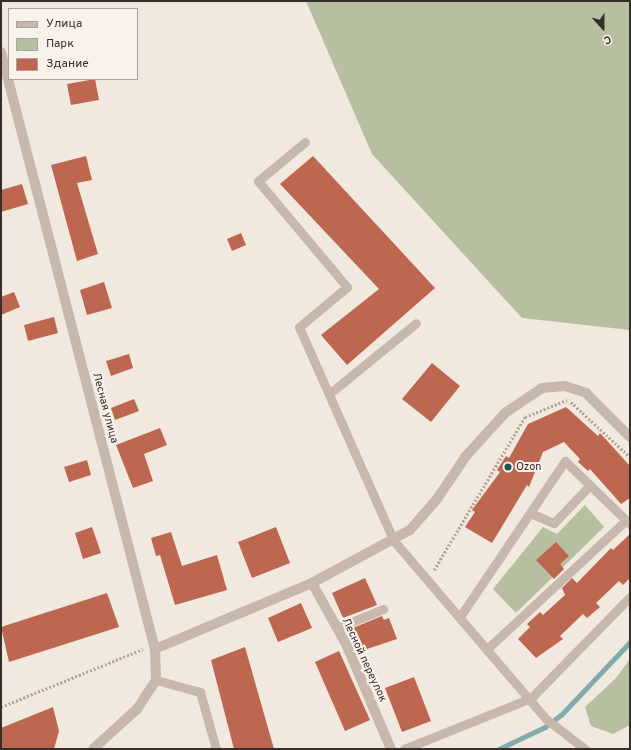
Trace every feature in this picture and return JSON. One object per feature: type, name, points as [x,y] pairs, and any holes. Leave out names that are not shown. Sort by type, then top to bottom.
[{"type":"street","name":"Лесная улица","points":[[1,52],[8,79]]},
{"type":"street","name":"Лесная улица","points":[[8,80],[155,649],[156,680]]},
{"type":"street","points":[[155,649],[312,583],[394,541],[414,525],[437,498],[466,456],[506,413],[542,388],[564,386],[586,393],[630,437]]},
{"type":"street","name":"Лесной переулок","points":[[312,583],[337,628],[391,749]]},
{"type":"street","points":[[93,749],[137,709],[156,680]]},
{"type":"lane","points":[[305,142],[258,181],[347,287],[300,327],[394,541],[461,615],[531,698],[546,719],[585,749]]},
{"type":"lane","points":[[329,394],[416,323]]},
{"type":"lane","points":[[461,615],[565,461],[628,522],[488,648]]},
{"type":"lane","points":[[530,513],[554,523],[590,485]]},
{"type":"lane","points":[[404,749],[531,698],[630,597]]},
{"type":"lane","points":[[337,628],[383,609]]},
{"type":"lane","points":[[156,680],[200,692],[216,749]]},
{"type":"path","points":[[429,579],[525,418],[568,399],[630,457]]},
{"type":"path","points":[[1,706],[145,648],[152,637]]},
{"type":"green space","points":[[306,1],[630,1],[630,330],[522,318],[372,154]]},
{"type":"green space","points":[[585,505],[604,527],[516,613],[493,589],[543,527],[557,534]]},
{"type":"green space","points":[[630,659],[630,725],[613,734],[591,726],[585,707],[616,678]]},
{"type":"building","points":[[95,80],[99,100],[71,105],[67,84]]},
{"type":"building","points":[[86,156],[92,180],[77,183],[98,254],[77,261],[51,165]]},
{"type":"building","points":[[313,156],[435,288],[347,365],[321,335],[379,289],[280,184]]},
{"type":"building","points":[[22,184],[28,204],[1,212],[1,190]]},
{"type":"building","points":[[241,233],[246,245],[232,251],[227,239]]},
{"type":"building","points":[[104,282],[112,308],[87,315],[80,290]]},
{"type":"building","points":[[14,292],[20,307],[1,315],[1,297]]},
{"type":"building","points":[[54,317],[58,333],[28,341],[24,325]]},
{"type":"building","points":[[129,354],[133,368],[111,376],[106,361]]},
{"type":"building","points":[[432,363],[460,386],[431,422],[402,399]]},
{"type":"building","points":[[134,399],[139,411],[115,420],[111,408]]},
{"type":"building","points":[[566,407],[598,436],[600,433],[630,466],[630,498],[621,504],[590,469],[588,471],[578,462],[580,459],[564,442],[543,452],[529,487],[527,485],[492,543],[465,527],[475,512],[472,510],[500,472],[497,470],[506,456],[509,458],[528,424]]},
{"type":"building","points":[[160,428],[167,445],[144,454],[153,481],[133,488],[116,445]]},
{"type":"building","points":[[87,460],[91,475],[69,482],[64,467]]},
{"type":"building","points":[[92,527],[101,553],[83,559],[75,533]]},
{"type":"building","points":[[276,527],[290,563],[252,578],[238,542]]},
{"type":"building","points":[[171,532],[182,566],[217,555],[227,590],[175,605],[160,555],[156,556],[151,538]]},
{"type":"building","points":[[630,534],[630,578],[623,585],[619,581],[596,603],[600,607],[587,618],[583,614],[560,636],[563,639],[536,658],[518,639],[530,627],[527,624],[540,612],[543,615],[565,595],[562,588],[572,578],[577,583],[611,548],[613,550]]},
{"type":"building","points":[[556,542],[569,556],[560,564],[564,569],[554,579],[536,560]]},
{"type":"building","points":[[365,578],[377,605],[343,618],[332,593]]},
{"type":"building","points":[[107,593],[119,627],[9,662],[1,627]]},
{"type":"building","points":[[301,603],[312,628],[278,642],[268,618]]},
{"type":"building","points":[[382,616],[384,620],[389,618],[397,639],[361,651],[353,628]]},
{"type":"building","points":[[245,647],[274,749],[234,749],[211,660]]},
{"type":"building","points":[[339,651],[370,720],[345,731],[315,662]]},
{"type":"building","points":[[414,677],[431,721],[402,732],[385,688]]},
{"type":"building","points":[[53,707],[59,731],[54,749],[1,749],[1,728]]},
{"type":"waterway","points":[[499,749],[545,727],[561,715],[630,642]]},
{"type":"place","name":"Ozon","points":[[508,467]]}]
